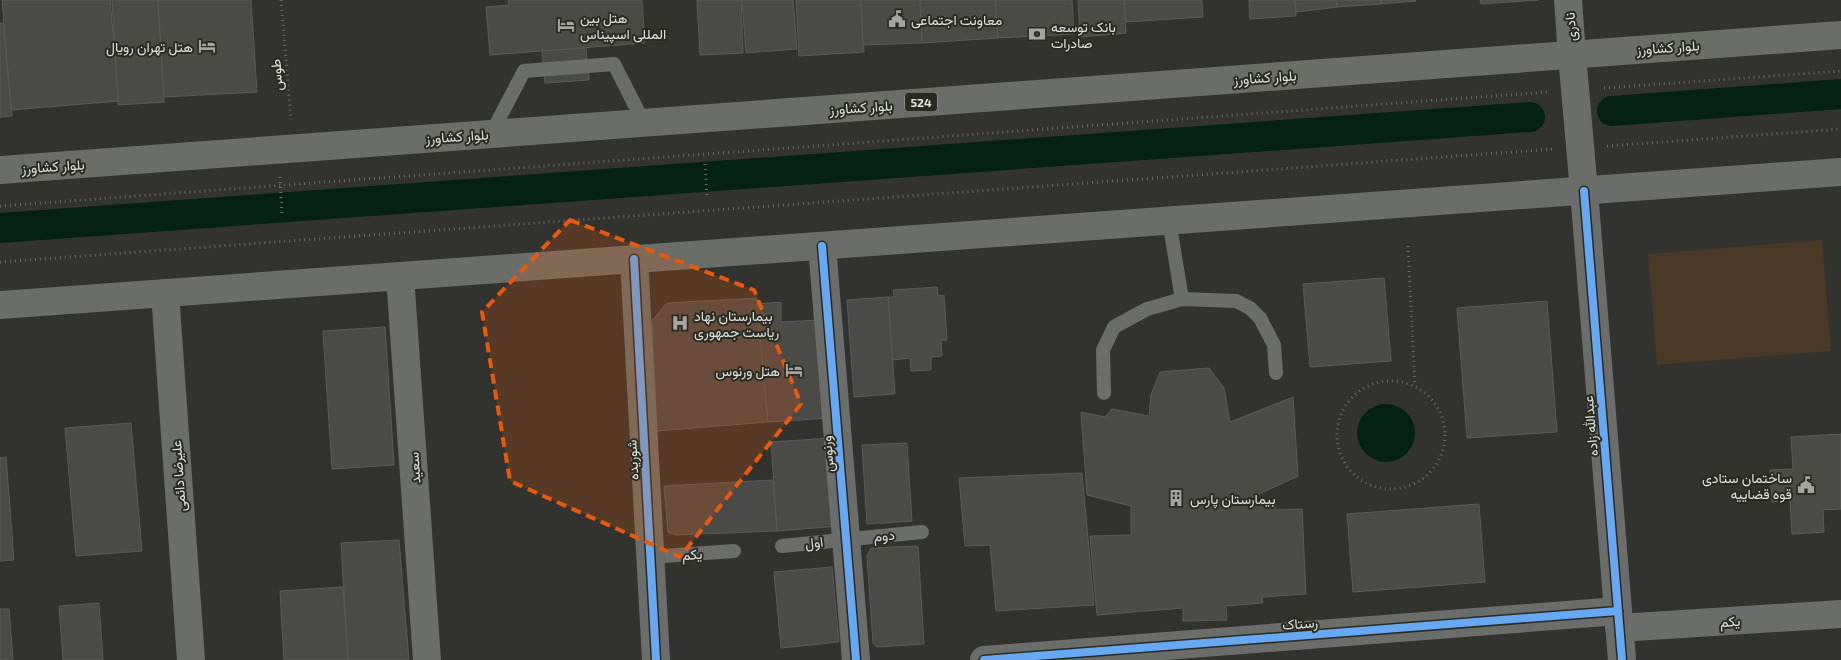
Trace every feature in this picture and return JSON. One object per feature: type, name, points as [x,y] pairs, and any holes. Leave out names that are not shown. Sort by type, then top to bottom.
[{"type":"main road","name":"بلوار کشاورز","points":[[0,170],[1841,35]]},
{"type":"main road","points":[[1572,54],[1584,191]]},
{"type":"main road","points":[[0,305],[1841,172]]},
{"type":"street","name":"نادری","points":[[1568,0],[1572,54]]},
{"type":"street","name":"عبدالله زاده","points":[[1584,191],[1622,660]]},
{"type":"street","name":"ورنوس","points":[[822,246],[856,660]]},
{"type":"street","name":"شوریده","points":[[634,259],[656,660]]},
{"type":"street","name":"سعید","points":[[400,276],[427,660]]},
{"type":"street","name":"علیرضا دائمی","points":[[164,293],[191,660]]},
{"type":"street","name":"یکم","points":[[1618,620],[1841,614]]},
{"type":"street","name":"رستاک","points":[[984,660],[1618,620]]},
{"type":"lane","points":[[491,134],[524,71],[614,64],[644,122]]},
{"type":"lane","points":[[1168,220],[1182,299]]},
{"type":"lane","points":[[1104,393],[1103,350],[1114,327],[1147,309],[1182,299],[1236,300],[1250,308],[1260,318],[1274,345],[1276,374]]},
{"type":"lane","name":"دوم","points":[[846,539],[922,532]]},
{"type":"lane","name":"اول","points":[[782,546],[846,539]]},
{"type":"lane","name":"یکم","points":[[650,556],[734,550]]},
{"type":"path","points":[[0,206],[1841,71]]},
{"type":"path","points":[[0,262],[1841,128]]},
{"type":"path","points":[[705,164],[707,195]]},
{"type":"path","points":[[281,195],[282,216]]},
{"type":"path","points":[[1408,246],[1415,386]]},
{"type":"path","points":[[1390,382],[1415,386],[1429,396],[1439,409],[1444,426],[1445,442],[1439,460],[1428,475],[1412,485],[1394,489],[1376,486],[1359,478],[1346,465],[1339,447],[1337,429],[1342,412],[1352,397],[1365,387],[1390,382]]},
{"type":"highlighted area","points":[[570,220],[754,290],[801,404],[680,557],[510,481],[482,312]]},
{"type":"shaded area","points":[[1822,240],[1831,351],[1657,365],[1648,254]]},
{"type":"shaded area","points":[[1380,404],[1392,404],[1407,412],[1415,427],[1415,439],[1407,454],[1392,462],[1380,462],[1365,454],[1357,439],[1357,427],[1365,412]]},
{"type":"building","points":[[2,0],[110,0],[119,101],[11,110]]},
{"type":"building","points":[[112,0],[158,0],[164,102],[118,105]]},
{"type":"building","name":"هتل تهران رویال","points":[[158,0],[251,0],[257,92],[164,97]]},
{"type":"building","name":"هتل بین المللی اسپیناس","points":[[508,0],[642,0],[645,43],[490,55],[486,7],[509,5]]},
{"type":"building","points":[[697,0],[741,0],[743,53],[700,55]]},
{"type":"building","points":[[742,0],[793,0],[797,49],[746,53]]},
{"type":"building","points":[[796,0],[861,0],[864,52],[799,56]]},
{"type":"building","points":[[861,0],[920,0],[922,43],[863,45]]},
{"type":"building","points":[[920,0],[995,0],[998,38],[922,43]]},
{"type":"building","points":[[995,0],[1072,0],[1074,34],[998,38]]},
{"type":"building","points":[[1078,0],[1124,0],[1126,33],[1080,37]]},
{"type":"building","points":[[1124,0],[1202,0],[1203,17],[1126,22]]},
{"type":"building","points":[[1249,0],[1295,0],[1296,16],[1250,19]]},
{"type":"building","points":[[1295,0],[1336,0],[1337,7],[1296,12]]},
{"type":"building","points":[[1336,0],[1381,0],[1381,4],[1337,7]]},
{"type":"building","points":[[1381,0],[1415,0],[1416,1],[1381,4]]},
{"type":"building","points":[[1480,0],[1539,0],[1481,4]]},
{"type":"building","points":[[0,23],[3,23],[12,116],[0,117]]},
{"type":"building","points":[[586,48],[589,80],[545,83],[542,51]]},
{"type":"building","points":[[1384,278],[1391,361],[1310,367],[1303,284]]},
{"type":"building","points":[[937,287],[938,296],[944,295],[947,340],[941,340],[942,356],[931,357],[931,370],[911,371],[910,358],[892,360],[888,297],[894,297],[893,290]]},
{"type":"building","points":[[888,297],[895,394],[854,397],[847,300]]},
{"type":"building","points":[[757,298],[768,422],[657,431],[652,321],[667,303]]},
{"type":"building","points":[[1547,301],[1557,432],[1467,438],[1457,308]]},
{"type":"building","name":"هتل ورنوس","points":[[781,302],[781,322],[821,320],[830,418],[768,422],[757,304]]},
{"type":"building","points":[[385,327],[394,465],[332,469],[323,331]]},
{"type":"building","name":"بیمارستان پارس","points":[[1209,368],[1224,388],[1230,422],[1293,397],[1298,476],[1242,502],[1275,502],[1276,510],[1302,509],[1306,594],[1262,597],[1263,603],[1226,606],[1227,620],[1183,621],[1183,608],[1097,615],[1090,536],[1131,535],[1131,506],[1087,495],[1081,412],[1105,417],[1112,409],[1149,416],[1151,395],[1160,372]]},
{"type":"building","points":[[131,423],[142,551],[76,556],[65,428]]},
{"type":"building","name":"ساختمان ستادی قوه قضاییه","points":[[1841,434],[1841,509],[1823,510],[1824,532],[1792,534],[1790,500],[1772,502],[1770,470],[1793,469],[1791,437]]},
{"type":"building","points":[[831,438],[839,526],[777,531],[771,442]]},
{"type":"building","points":[[907,443],[912,521],[867,524],[862,445]]},
{"type":"building","points":[[6,457],[14,560],[0,561],[0,458]]},
{"type":"building","points":[[1082,473],[1094,605],[996,611],[990,545],[965,546],[959,478]]},
{"type":"building","points":[[773,480],[777,531],[675,535],[668,532],[664,486]]},
{"type":"building","points":[[1479,504],[1485,582],[1353,592],[1347,514]]},
{"type":"building","points":[[399,540],[409,660],[348,660],[341,543]]},
{"type":"building","points":[[918,546],[924,644],[877,647],[873,643],[867,556],[871,548]]},
{"type":"building","points":[[832,567],[839,642],[781,648],[774,572]]},
{"type":"building","points":[[343,587],[348,660],[284,660],[280,591]]},
{"type":"building","points":[[99,603],[103,660],[63,660],[59,606]]},
{"type":"building","points":[[0,609],[9,609],[13,660],[0,660]]},
{"type":"waterway","points":[[1612,111],[1841,94]]},
{"type":"waterway","points":[[0,228],[1530,117]]},
{"type":"cycle path","points":[[1584,191],[1622,660]]},
{"type":"cycle path","points":[[822,246],[856,660]]},
{"type":"cycle path","points":[[634,259],[656,660]]},
{"type":"cycle path","points":[[984,660],[1618,611]]},
{"type":"place","name":"معاونت اجتماعی","points":[[897,19]]},
{"type":"place","name":"هتل بین المللی اسپیناس","points":[[566,25]]},
{"type":"place","name":"بانک توسعه صادرات","points":[[1037,34]]},
{"type":"place","name":"هتل تهران رویال","points":[[207,46]]},
{"type":"place","name":"بیمارستان نهاد ریاست جمهوری","points":[[680,323]]},
{"type":"place","name":"هتل ورنوس","points":[[794,370]]},
{"type":"place","name":"ساختمان ستادی قوه قضاییه","points":[[1806,485]]},
{"type":"place","name":"بیمارستان پارس","points":[[1176,498]]}]
